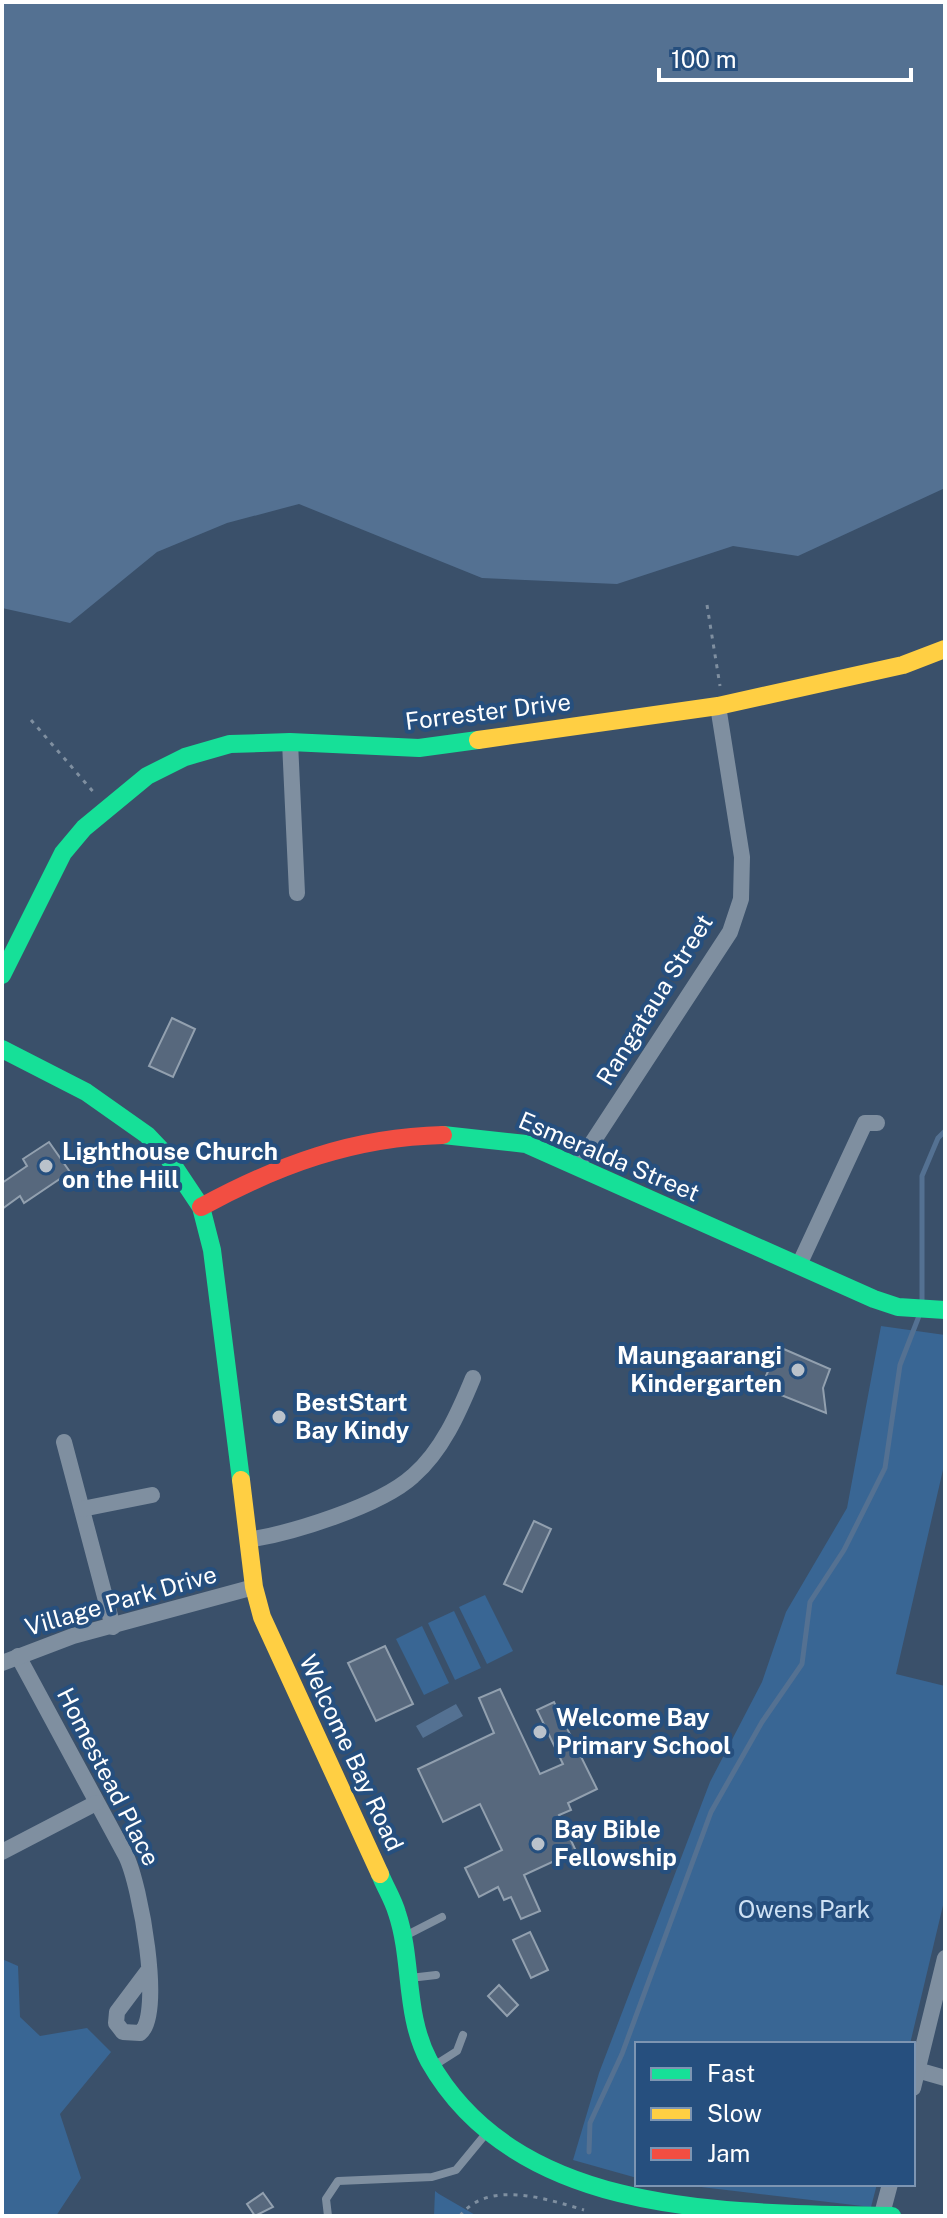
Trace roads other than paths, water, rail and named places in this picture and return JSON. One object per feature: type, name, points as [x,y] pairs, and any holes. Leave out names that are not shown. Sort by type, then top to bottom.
[{"type":"street","name":"Forrester Drive","points":[[3,969],[63,853],[106,807],[147,776],[185,757],[230,744],[290,742],[419,748],[718,706],[943,655]]},
{"type":"street","name":"Rangataua Street","points":[[577,1166],[730,932],[741,899],[742,857],[718,706]]},
{"type":"street","points":[[290,742],[297,893]]},
{"type":"street","name":"Welcome Bay Road","points":[[2,1049],[86,1092],[126,1118],[167,1156],[201,1207],[212,1250],[254,1587],[262,1617],[398,1914],[412,2015],[432,2066],[457,2105],[485,2136],[543,2173],[583,2190],[741,2213],[887,2215]]},
{"type":"street","points":[[799,1265],[865,1123],[877,1123]]},
{"type":"street","name":"Esmeralda Street","points":[[201,1207],[289,1163],[357,1147],[470,1134],[499,1137],[577,1166],[898,1307],[945,1310]]},
{"type":"street","points":[[248,1540],[367,1504],[413,1476],[454,1425],[473,1378]]},
{"type":"street","points":[[64,1442],[113,1627]]},
{"type":"street","points":[[82,1509],[152,1495]]},
{"type":"street","name":"Village Park Drive","points":[[2,1663],[113,1627],[254,1587]]},
{"type":"street","name":"Homestead Place","points":[[18,1656],[126,1856],[138,1885],[144,1917],[147,1972]]},
{"type":"street","points":[[2,1852],[96,1803]]},
{"type":"street","points":[[915,2079],[945,1958]]},
{"type":"street","points":[[917,2070],[945,2078]]},
{"type":"street","points":[[887,2215],[890,2186]]},
{"type":"lane","points":[[400,1937],[442,1917]]},
{"type":"lane","points":[[405,1979],[436,1975]]},
{"type":"lane","points":[[432,2066],[457,2051],[463,2035]]},
{"type":"lane","points":[[328,2216],[326,2199],[338,2181],[432,2177],[456,2170],[485,2136]]},
{"type":"waterway","points":[[922,1302],[922,1176],[938,1138],[945,1131]]},
{"type":"waterway","points":[[589,2152],[590,2123],[622,2054],[711,1812],[762,1722],[802,1664],[810,1602],[844,1550],[885,1468],[900,1365],[919,1316]]},
{"type":"place","name":"Lighthouse Church on the Hill","points":[[46,1166]]},
{"type":"place","name":"Maungaarangi Kindergarten","points":[[798,1370]]},
{"type":"place","name":"BestStart Bay Kindy","points":[[279,1417]]},
{"type":"place","name":"Welcome Bay Primary School","points":[[540,1732]]},
{"type":"place","name":"Bay Bible Fellowship","points":[[538,1844]]},
{"type":"park label","name":"Owens Park","points":[[804,1910]]}]
